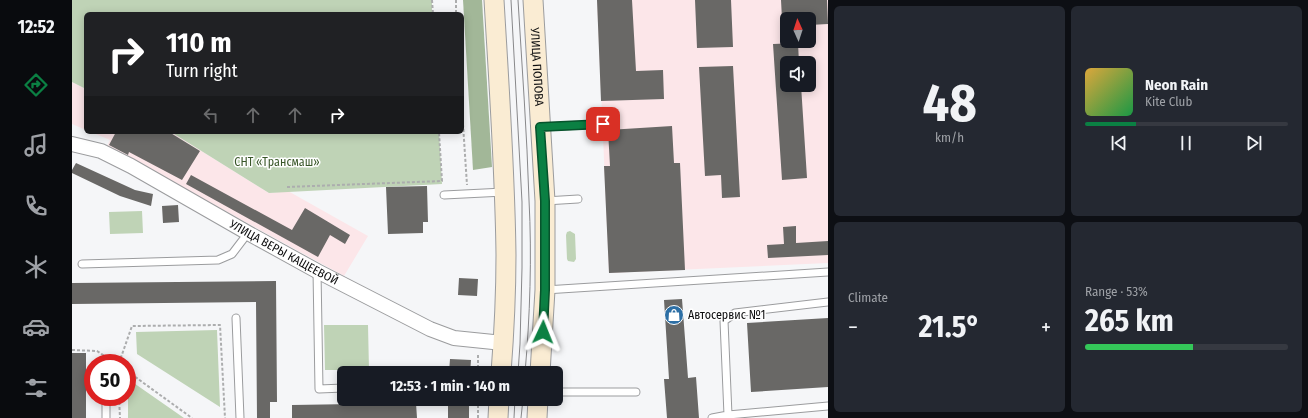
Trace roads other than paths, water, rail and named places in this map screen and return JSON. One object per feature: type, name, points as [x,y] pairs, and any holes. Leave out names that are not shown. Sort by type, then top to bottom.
[{"type":"main road","points":[[494,0],[506,256],[501,366]]},
{"type":"main road","name":"УЛИЦА ПОПОВА","points":[[533,0],[545,201],[545,290],[540,366]]},
{"type":"main road","points":[[498,418],[499,406]]},
{"type":"main road","points":[[537,418],[538,406]]},
{"type":"street","name":"УЛИЦА ВЕРЫ КАЩЕЕВОЙ","points":[[72,144],[101,151],[125,163],[317,271],[430,329],[454,338],[503,343]]},
{"type":"lane","points":[[540,127],[603,124]]},
{"type":"lane","points":[[444,195],[504,192]]},
{"type":"lane","points":[[545,201],[578,199]]},
{"type":"lane","points":[[82,264],[218,260],[232,254],[248,233]]},
{"type":"lane","points":[[317,271],[319,389],[337,388]]},
{"type":"lane","points":[[545,290],[828,272]]},
{"type":"lane","points":[[728,414],[724,321],[735,313],[828,302]]},
{"type":"lane","points":[[236,318],[240,418]]},
{"type":"lane","points":[[563,392],[636,392]]},
{"type":"lane","points":[[106,406],[106,418]]},
{"type":"lane","points":[[712,418],[728,414],[828,406]]},
{"type":"tram line","points":[[511,0],[522,202],[522,268],[518,366]]},
{"type":"tram line","points":[[518,0],[530,221],[529,308],[525,366]]},
{"type":"tram line","points":[[514,418],[515,406]]},
{"type":"tram line","points":[[521,418],[522,406]]},
{"type":"place","name":"Автосервис №1","points":[[674,315]]},
{"type":"park label","name":"СНТ «Трансмаш»","points":[[277,162]]}]
